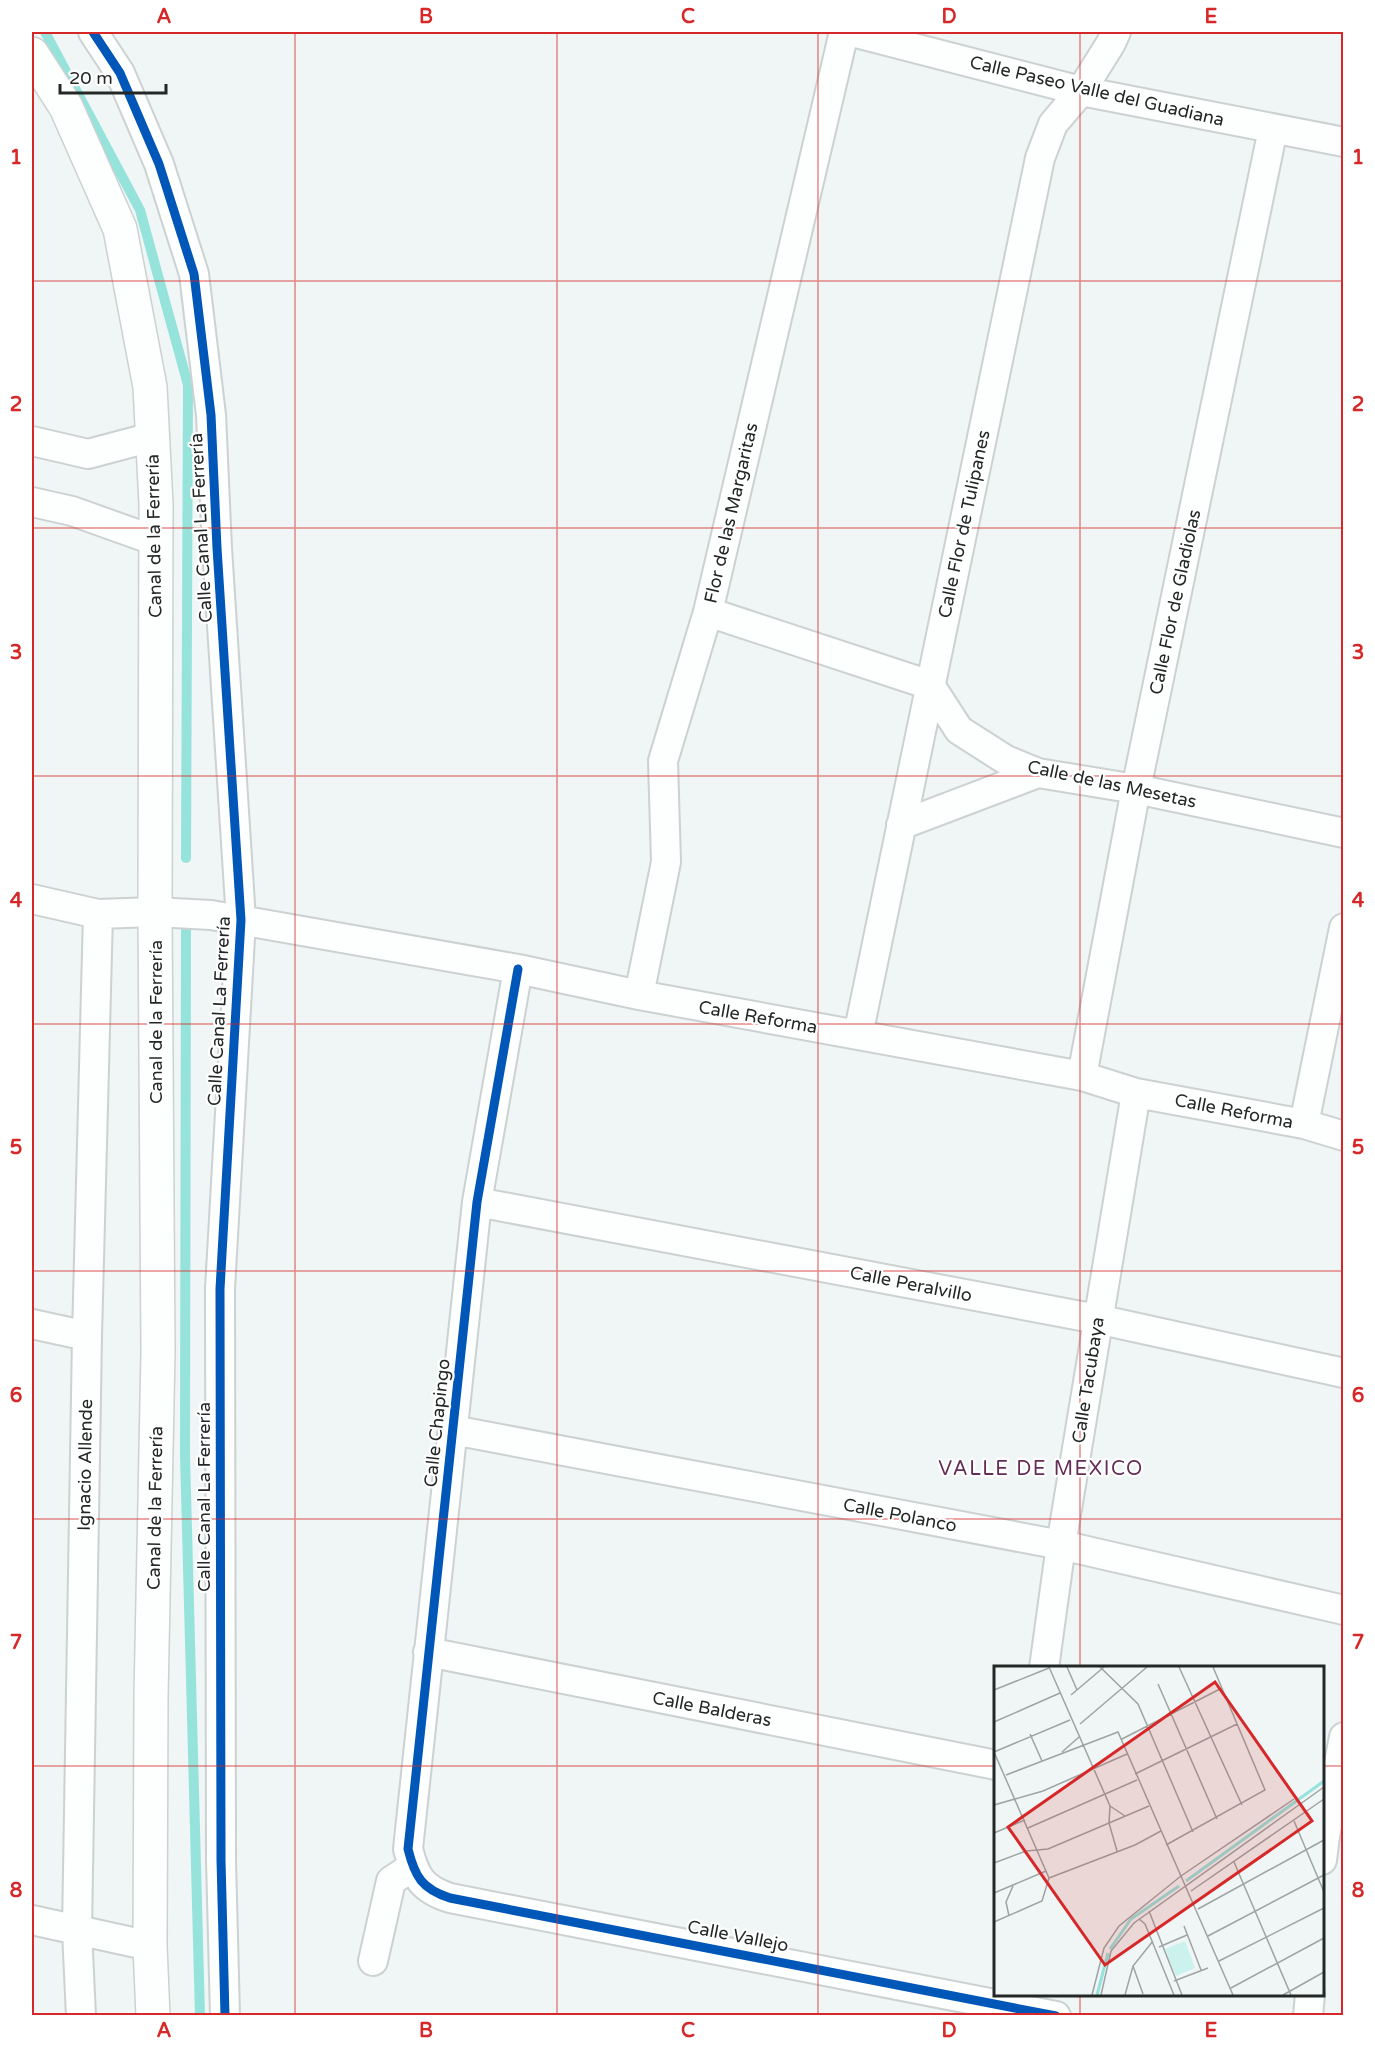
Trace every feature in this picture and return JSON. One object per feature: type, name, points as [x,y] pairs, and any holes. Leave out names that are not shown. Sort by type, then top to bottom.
[{"type":"street","name":"Calle Canal La Ferrería","points":[[93,32],[120,73],[159,164],[194,274],[211,415],[217,548],[241,920],[220,1289],[221,1860],[225,2016]]},
{"type":"street","name":"Flor de las Margaritas","points":[[639,995],[666,862],[663,761],[708,612],[844,32]]},
{"type":"street","name":"Calle Paseo Valle del Guadiana","points":[[852,32],[902,38],[1081,91],[1273,129],[1343,138]]},
{"type":"street","name":"Calle Flor de Tulipanes","points":[[858,1035],[1040,158],[1053,124],[1081,91],[1116,32]]},
{"type":"street","name":"Canal de la Ferrería","points":[[32,54],[66,107],[120,229],[150,387],[156,504],[162,912],[158,1352],[151,1697],[150,1946],[153,2016]]},
{"type":"street","name":"Calle Flor de Gladiolas","points":[[1082,1076],[1136,789],[1273,129]]},
{"type":"street","points":[[32,441],[88,454],[152,437]]},
{"type":"street","points":[[32,502],[72,511],[156,542]]},
{"type":"street","points":[[708,612],[930,685]]},
{"type":"street","name":"Calle de las Mesetas","points":[[930,685],[959,730],[1006,760],[1038,772],[1136,789],[1344,833]]},
{"type":"street","points":[[901,825],[1038,772]]},
{"type":"street","name":"Calle Reforma","points":[[32,899],[98,914],[162,912],[211,915],[518,969],[639,995],[1082,1076],[1136,1093],[1304,1124],[1344,1136]]},
{"type":"street","name":"Ignacio Allende","points":[[81,2016],[77,1931],[87,1336],[98,914]]},
{"type":"street","points":[[1304,1124],[1344,928]]},
{"type":"street","name":"Calle Chapingo","points":[[416,1874],[408,1849],[477,1202],[518,969]]},
{"type":"street","name":"Calle Tacubaya","points":[[1044,1666],[1097,1319],[1136,1093]]},
{"type":"street","name":"Calle Peralvillo","points":[[477,1202],[1097,1319],[1344,1373]]},
{"type":"street","points":[[32,1324],[87,1336]]},
{"type":"street","name":"Calle Polanco","points":[[453,1430],[1061,1545],[1344,1610]]},
{"type":"street","name":"Calle Balderas","points":[[428,1652],[994,1765]]},
{"type":"street","points":[[1328,1843],[1344,1737]]},
{"type":"street","points":[[373,1960],[391,1881],[416,1874]]},
{"type":"street","name":"Calle Vallejo","points":[[416,1874],[433,1892],[450,1898],[994,1994]]},
{"type":"street","points":[[32,1920],[150,1946]]},
{"type":"street","name":"Calle Vallejo","points":[[1000,1996],[1056,2016]]},
{"type":"street","points":[[1308,2016],[1310,1996]]},
{"type":"waterway","points":[[45,32],[140,210],[188,385],[186,858]]},
{"type":"waterway","points":[[186,926],[185,1455],[200,2016]]},
{"type":"cycle path","points":[[93,32],[120,73],[159,164],[194,274],[211,415],[217,548],[241,920],[220,1289],[221,1860],[225,2016]]},
{"type":"cycle path","points":[[518,969],[477,1202],[408,1849],[417,1874],[426,1886],[450,1898],[1056,2016]]},
{"type":"district","name":"VALLE DE MEXICO","points":[[1041,1469]]}]
